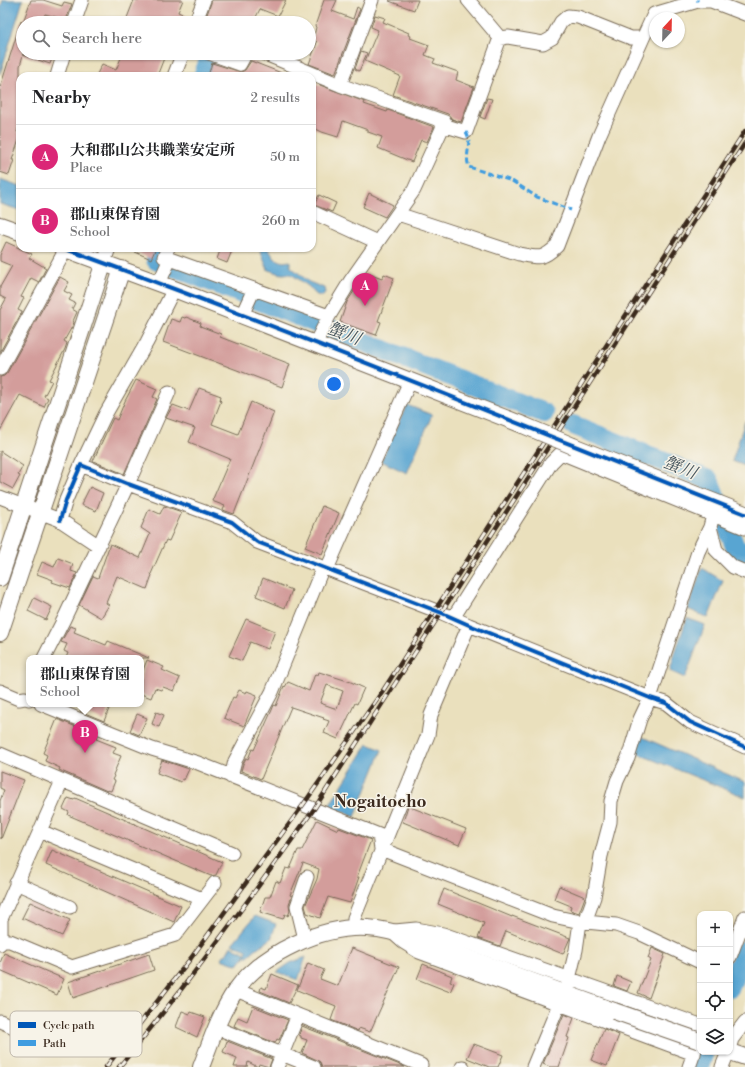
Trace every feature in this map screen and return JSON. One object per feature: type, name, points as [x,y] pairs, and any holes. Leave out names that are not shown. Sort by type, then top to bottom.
[{"type":"street","points":[[76,16],[82,0]]},
{"type":"street","points":[[197,16],[204,0]]},
{"type":"street","points":[[340,85],[372,0]]},
{"type":"street","points":[[468,0],[500,38]]},
{"type":"street","points":[[655,12],[660,0]]},
{"type":"street","points":[[661,12],[698,1],[711,1],[745,14]]},
{"type":"street","points":[[500,38],[508,37],[542,43],[552,38],[561,22],[568,16],[578,17],[631,38],[643,38]]},
{"type":"street","points":[[398,214],[519,254],[534,258],[546,256],[557,246],[600,136],[649,25]]},
{"type":"street","points":[[443,125],[466,132],[500,38]]},
{"type":"street","points":[[58,72],[62,60]]},
{"type":"street","points":[[176,72],[180,60]]},
{"type":"street","points":[[229,60],[240,64],[242,60]]},
{"type":"street","points":[[280,60],[309,72]]},
{"type":"street","points":[[315,344],[329,316],[351,280],[414,190],[445,122],[316,75]]},
{"type":"street","points":[[316,214],[377,242]]},
{"type":"street","points":[[0,225],[16,231]]},
{"type":"street","points":[[0,369],[62,252]]},
{"type":"street","points":[[88,252],[106,255],[122,269],[523,425],[745,514]]},
{"type":"street","points":[[60,520],[66,500],[105,414],[147,342],[167,286],[169,254],[254,289],[329,316]]},
{"type":"street","points":[[0,578],[106,255]]},
{"type":"street","points":[[0,633],[122,269]]},
{"type":"street","points":[[242,315],[254,289]]},
{"type":"street","points":[[231,777],[235,761],[272,692],[325,568],[410,381]]},
{"type":"street","points":[[45,655],[99,546],[169,392]]},
{"type":"street","points":[[453,618],[551,463],[561,453],[712,521],[745,528]]},
{"type":"street","points":[[81,465],[232,522],[257,542],[453,618],[650,698],[666,703],[690,722],[745,747]]},
{"type":"street","points":[[0,497],[60,520],[99,546]]},
{"type":"street","points":[[712,521],[716,550],[732,567],[745,572]]},
{"type":"street","points":[[569,980],[583,922],[594,897],[601,856],[610,822],[611,801],[617,781],[628,758],[640,719],[650,698],[698,552],[712,521]]},
{"type":"street","points":[[354,928],[354,918],[428,735],[432,715],[469,625]]},
{"type":"street","points":[[0,691],[19,700],[26,696]]},
{"type":"street","points":[[48,707],[152,749],[198,763],[379,835],[381,849]]},
{"type":"street","points":[[0,754],[232,853]]},
{"type":"street","points":[[62,781],[0,919],[1,942],[10,941],[72,967],[175,935],[214,883]]},
{"type":"street","points":[[40,831],[202,899]]},
{"type":"street","points":[[381,849],[553,916],[583,922],[616,925],[639,933],[697,961]]},
{"type":"street","points":[[305,939],[296,906],[307,877]]},
{"type":"street","points":[[16,883],[70,907]]},
{"type":"street","points":[[733,950],[745,917]]},
{"type":"street","points":[[201,1067],[225,1009],[236,990],[252,973],[275,955],[305,939],[331,931],[354,928],[392,931],[416,929],[442,934],[697,1024]]},
{"type":"street","points":[[392,931],[403,942],[419,952],[560,1003],[697,1048]]},
{"type":"street","points":[[392,931],[614,1011],[697,1048]]},
{"type":"street","points":[[236,990],[421,1065],[420,1067]]},
{"type":"street","points":[[533,1067],[560,1003]]},
{"type":"street","points":[[278,1067],[298,1015]]},
{"type":"street","points":[[0,1021],[10,1025]]},
{"type":"street","points":[[733,1040],[745,1022]]},
{"type":"street","points":[[217,1028],[314,1067]]},
{"type":"street","points":[[733,1047],[745,1057]]},
{"type":"street","points":[[689,1067],[697,1048]]},
{"type":"street","points":[[722,1067],[726,1055]]},
{"type":"water","points":[[3,0],[23,0],[18,16],[16,16],[16,23],[0,74],[0,9]]},
{"type":"water","points":[[0,179],[16,185],[16,209],[0,204]]},
{"type":"water","points":[[261,252],[270,252],[274,258],[283,262],[290,261],[290,266],[309,282],[324,288],[325,292],[323,296],[320,296],[291,274],[279,274],[268,270]]},
{"type":"water","points":[[407,405],[432,415],[407,473],[381,461]]},
{"type":"water","points":[[745,421],[745,466],[732,461]]},
{"type":"water","points":[[702,568],[723,581],[708,618],[688,609]]},
{"type":"water","points":[[687,618],[705,625],[685,678],[670,671]]},
{"type":"water","points":[[640,736],[745,782],[745,797],[636,753]]},
{"type":"water","points":[[368,744],[382,750],[355,817],[329,806]]},
{"type":"water","points":[[255,916],[276,924],[271,939],[244,959],[247,950],[232,944]]},
{"type":"water","points":[[231,946],[246,953],[238,965],[221,959],[223,955],[226,955]]},
{"type":"water","points":[[306,957],[298,980],[277,972],[290,963]]},
{"type":"building","points":[[31,0],[43,0],[62,6],[64,2],[72,4],[68,16],[52,16],[45,14],[44,16],[25,16]]},
{"type":"building","points":[[134,0],[183,0],[178,12],[187,16],[128,16]]},
{"type":"building","points":[[212,0],[286,0],[278,16],[260,9],[256,16],[206,16]]},
{"type":"building","points":[[324,0],[337,0],[332,11],[353,19],[357,7],[360,9],[335,74],[309,64],[310,60],[316,60],[316,23]]},
{"type":"building","points":[[418,0],[414,10],[389,1]]},
{"type":"building","points":[[375,15],[385,18],[383,22],[409,33],[408,35],[411,36],[410,38],[429,45],[425,55],[435,59],[433,63],[458,72],[456,80],[474,87],[461,122],[452,119],[448,114],[393,95],[400,76],[365,61],[378,30],[371,27]]},
{"type":"building","points":[[16,37],[16,60],[22,60],[20,72],[16,72],[16,148],[9,175],[0,172],[0,88]]},
{"type":"building","points":[[361,51],[367,53],[359,71],[355,69]]},
{"type":"building","points":[[38,60],[51,60],[50,64]]},
{"type":"building","points":[[120,60],[163,60],[159,72],[98,72],[102,64],[116,70]]},
{"type":"building","points":[[251,61],[279,72],[241,72],[245,70]]},
{"type":"building","points":[[212,63],[241,72],[209,72]]},
{"type":"building","points":[[316,84],[365,102],[364,104],[387,112],[388,110],[434,127],[427,142],[421,140],[412,162],[378,148],[382,137],[343,121],[338,137],[316,129]]},
{"type":"building","points":[[487,98],[492,99],[485,119],[480,117]]},
{"type":"building","points":[[369,193],[393,205],[385,217],[363,207]]},
{"type":"building","points":[[319,195],[336,203],[332,212],[316,206],[316,201]]},
{"type":"building","points":[[6,242],[16,247],[16,252],[28,252],[32,254],[29,258],[46,268],[39,282],[31,278],[21,297],[24,298],[18,310],[22,312],[0,352],[0,310],[6,299],[0,296],[0,287],[12,266],[0,261],[0,255]]},
{"type":"building","points":[[135,252],[154,252],[151,259]]},
{"type":"building","points":[[220,252],[231,252],[227,263],[217,259]]},
{"type":"building","points":[[366,273],[382,279],[384,274],[394,278],[378,321],[381,322],[376,335],[340,322],[347,302]]},
{"type":"building","points":[[60,277],[69,282],[64,291],[72,295],[69,300],[75,303],[72,309],[77,312],[73,325],[64,341],[67,343],[65,349],[49,380],[52,381],[44,396],[48,398],[44,407],[20,395],[0,431],[0,377],[7,373]]},
{"type":"building","points":[[182,317],[186,317],[201,323],[200,326],[221,334],[220,337],[290,364],[282,387],[163,342],[171,319],[180,322]]},
{"type":"building","points":[[136,380],[157,389],[153,397],[157,399],[124,474],[93,461],[113,418],[117,420]]},
{"type":"building","points":[[199,388],[221,396],[221,401],[212,424],[238,434],[251,402],[274,412],[234,514],[223,510],[225,506],[212,501],[230,459],[189,442],[195,428],[166,418],[173,405],[189,411]]},
{"type":"building","points":[[0,451],[23,466],[18,475],[20,476],[13,489],[0,482]]},
{"type":"building","points":[[90,487],[103,493],[96,511],[81,505]]},
{"type":"building","points":[[164,506],[182,512],[169,541],[166,540],[151,574],[152,575],[147,589],[117,576],[106,603],[109,605],[101,618],[79,605],[93,576],[98,578],[110,544],[140,558],[150,534],[141,528],[149,509],[160,514]]},
{"type":"building","points":[[322,506],[339,513],[322,554],[305,547]]},
{"type":"building","points":[[58,558],[73,564],[71,571],[77,573],[70,588],[52,582],[53,580],[37,574],[42,562],[54,567]]},
{"type":"building","points":[[263,578],[292,590],[285,608],[256,596]]},
{"type":"building","points":[[34,598],[52,607],[46,620],[28,611]]},
{"type":"building","points":[[246,619],[275,631],[268,649],[250,642],[242,661],[229,656]]},
{"type":"building","points":[[70,626],[76,628],[74,632],[106,645],[108,641],[142,655],[67,655],[68,653],[64,651],[67,644],[61,642]]},
{"type":"building","points":[[147,660],[164,667],[162,670],[180,678],[174,691],[163,687],[161,690],[155,688],[151,698],[144,695],[144,668]]},
{"type":"building","points":[[319,672],[351,682],[364,688],[357,704],[355,703],[338,739],[324,733],[329,721],[291,707],[261,779],[241,771],[246,758],[248,759],[252,749],[254,750],[274,705],[276,706],[284,686],[285,687],[288,682],[309,691],[315,674],[318,675]],"holes":[[[327,685],[343,691],[337,709],[320,703]]]},
{"type":"building","points":[[239,690],[257,695],[244,726],[224,718],[233,697],[235,698]]},
{"type":"building","points":[[81,707],[110,707],[104,721],[80,711]]},
{"type":"building","points":[[156,712],[164,715],[159,727],[152,724]]},
{"type":"building","points":[[137,714],[147,718],[139,735],[130,731]]},
{"type":"building","points":[[57,719],[98,736],[96,739],[116,747],[113,753],[121,756],[113,775],[112,780],[115,781],[111,791],[107,791],[59,770],[60,768],[45,761],[47,755],[43,753]]},
{"type":"building","points":[[162,760],[189,769],[184,780],[182,779],[181,782],[157,773]]},
{"type":"building","points":[[0,771],[24,780],[1,839],[0,801],[4,790],[0,788]]},
{"type":"building","points":[[68,798],[74,800],[75,798],[222,862],[216,875],[211,876],[68,815],[69,812],[63,809]]},
{"type":"building","points":[[408,806],[466,829],[459,845],[403,822]]},
{"type":"building","points":[[317,820],[338,830],[339,828],[371,840],[357,877],[359,877],[350,903],[328,897],[320,918],[307,913],[305,906],[317,879],[319,869],[303,863],[290,895],[292,896],[289,904],[290,911],[288,916],[285,914],[283,919],[260,912],[265,897],[270,897],[276,881],[280,883],[286,868],[290,869],[298,850],[302,850]]},
{"type":"building","points":[[52,850],[181,906],[174,922],[46,865]]},
{"type":"building","points":[[559,886],[585,897],[579,913],[570,910],[571,906],[554,899]]},
{"type":"building","points":[[444,889],[512,917],[570,938],[563,954],[506,931],[500,946],[478,938],[484,923],[438,904]]},
{"type":"building","points":[[30,902],[70,920],[62,936],[22,918]]},
{"type":"building","points":[[352,948],[399,967],[370,1032],[359,1028],[358,1031],[331,1020],[336,1006],[297,990],[308,963],[324,970],[320,979],[338,986]]},
{"type":"building","points":[[652,948],[665,954],[649,998],[638,993],[651,960],[648,958]]},
{"type":"building","points":[[4,953],[64,979],[57,995],[0,970],[0,963]]},
{"type":"building","points":[[149,954],[154,970],[73,998],[68,982]]},
{"type":"building","points":[[423,964],[452,976],[450,982],[454,983],[450,992],[417,979]]},
{"type":"building","points":[[272,974],[298,985],[289,1003],[260,991],[261,987],[266,989]]},
{"type":"building","points":[[617,976],[631,982],[627,991],[614,986]]},
{"type":"building","points":[[253,1006],[288,1020],[279,1040],[277,1039],[275,1043],[234,1026],[238,1017],[247,1021]]},
{"type":"building","points":[[182,1011],[190,1014],[191,1012],[205,1017],[197,1037],[176,1027]]},
{"type":"building","points":[[564,1014],[574,1018],[567,1037],[569,1038],[559,1067],[550,1067],[543,1064]]},
{"type":"building","points":[[302,1026],[405,1067],[322,1067],[320,1062],[302,1053],[307,1040],[301,1038],[299,1035]]},
{"type":"building","points":[[604,1029],[619,1035],[607,1066],[591,1060]]},
{"type":"building","points":[[227,1041],[272,1059],[269,1067],[259,1064],[258,1067],[248,1062],[247,1067],[234,1067],[237,1058],[223,1052]]},
{"type":"building","points":[[474,1044],[503,1055],[498,1067],[489,1067],[467,1058]]},
{"type":"waterway","name":"蟹川","points":[[205,72],[209,60]]},
{"type":"waterway","name":"蟹川","points":[[159,252],[156,260],[544,413]]},
{"type":"waterway","name":"蟹川","points":[[573,425],[709,480],[736,549],[745,553]]},
{"type":"waterway","name":"蟹川","points":[[732,983],[745,950]]},
{"type":"waterway","name":"蟹川","points":[[699,1067],[703,1055]]},
{"type":"railway","points":[[142,1021],[191,958],[303,805],[384,689],[745,131]]},
{"type":"railway","points":[[142,1040],[243,907],[314,809],[745,143]]},
{"type":"railway","points":[[106,1067],[114,1057]]},
{"type":"railway","points":[[119,1067],[127,1057]]},
{"type":"marked path","points":[[466,132],[469,140],[467,158],[469,167],[512,181],[537,197],[571,210]]},
{"type":"cycle path","points":[[74,252],[320,345],[745,514]]},
{"type":"cycle path","points":[[60,520],[66,500],[81,465],[232,522],[257,542],[442,613],[650,698],[666,703],[690,722],[745,747]]},
{"type":"place","name":"大和郡山公共職業安定所","points":[[365,306]]},
{"type":"place","name":"郡山東保育園","points":[[85,753]]},
{"type":"district","name":"Nogaitocho","points":[[380,802]]}]
